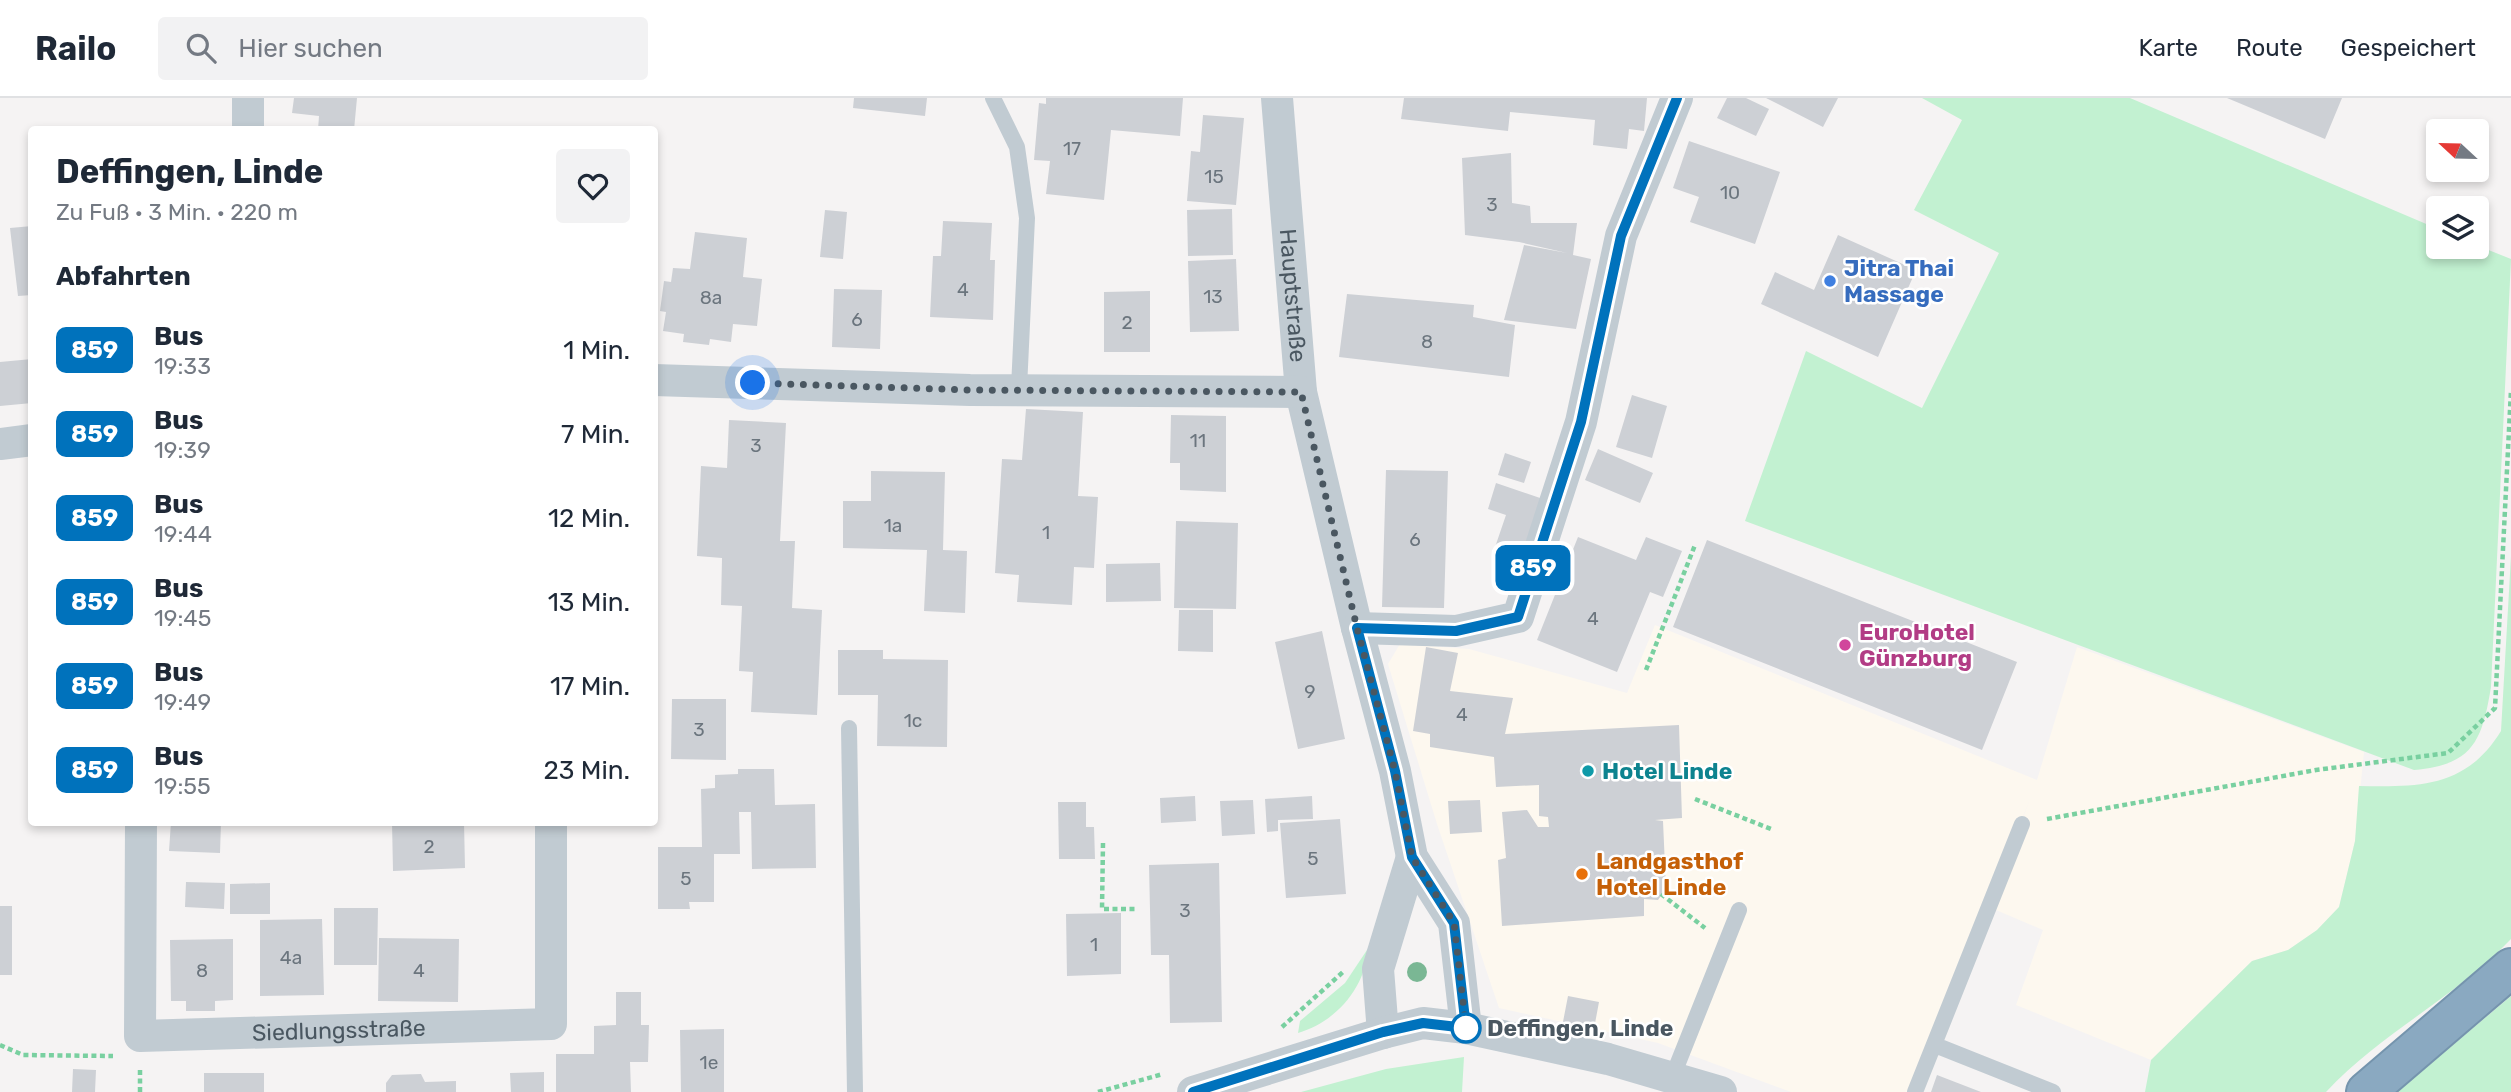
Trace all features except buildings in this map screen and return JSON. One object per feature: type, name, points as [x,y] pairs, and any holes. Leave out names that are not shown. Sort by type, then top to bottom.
[{"type":"highway","points":[[2367,1092],[2511,968]]},
{"type":"street","points":[[248,98],[248,126]]},
{"type":"street","name":"Hauptstraße","points":[[1277,98],[1301,392],[1357,628],[1395,771],[1412,857],[1454,923],[1466,1028]]},
{"type":"street","points":[[1357,628],[1456,631],[1518,617],[1581,422],[1621,236],[1677,98]]},
{"type":"street","points":[[658,380],[970,390],[1019,388],[1301,392]]},
{"type":"street","points":[[0,444],[28,440]]},
{"type":"street","name":"Siedlungsstraße","points":[[141,826],[140,1036],[551,1024],[551,826]]},
{"type":"street","name":"Hauptstraße","points":[[1383,1032],[1378,969],[1412,857]]},
{"type":"street","points":[[1181,1082],[1423,1023],[1466,1028],[1608,1059],[1721,1092]]},
{"type":"lane","points":[[993,98],[1017,147],[1027,218],[1019,388]]},
{"type":"lane","points":[[849,728],[855,1092]]},
{"type":"lane","points":[[1915,1092],[2022,824]]},
{"type":"lane","points":[[1672,1078],[1739,909]]},
{"type":"lane","points":[[1935,1045],[2054,1092]]},
{"type":"path","points":[[2022,824],[2316,770],[2448,753],[2495,708],[2511,390]]},
{"type":"path","points":[[1646,670],[1695,545]]},
{"type":"path","points":[[1695,799],[1771,829]]},
{"type":"path","points":[[1103,843],[1102,909],[1138,909]]},
{"type":"path","points":[[1661,894],[1709,932],[1728,939]]},
{"type":"path","points":[[1272,1031],[1283,1027],[1339,979],[1345,968]]},
{"type":"path","points":[[0,1045],[23,1055],[116,1056]]},
{"type":"path","points":[[1098,1092],[1181,1082]]},
{"type":"shaded area","points":[[1655,625],[2037,780],[2077,647],[2364,752],[2355,841],[2339,907],[2317,930],[2288,950],[2252,961],[2151,1060],[2016,1005],[2043,930],[1989,907],[2030,799],[1912,1092],[1791,1092],[1658,1043],[1499,1008],[1437,824],[1388,664],[1400,644],[1469,649],[1627,693]]},
{"type":"green space","points":[[1922,98],[2130,98],[2426,224],[2426,259],[2489,259],[2489,250],[2511,259],[2491,687],[2478,736],[2462,756],[2450,763],[2414,770],[1745,521],[1806,351],[1922,408],[1999,253],[1914,210],[1962,120]]},
{"type":"green space","points":[[2511,556],[2511,939],[2467,979],[2370,1051],[2326,1092],[2145,1092],[2151,1060],[2252,961],[2288,950],[2317,930],[2339,907],[2355,841],[2359,786],[2421,784],[2457,774],[2487,750],[2501,731]]},
{"type":"green space","points":[[1369,947],[1362,976],[1347,1001],[1325,1020],[1298,1033],[1300,1021],[1345,983]]},
{"type":"green space","points":[[2511,996],[2511,1092],[2397,1092]]},
{"type":"green space","points":[[1464,1057],[1462,1092],[1301,1092],[1386,1069]]},
{"type":"bus line","name":"859","points":[[1193,1092],[1383,1032],[1423,1023],[1466,1028],[1454,923],[1412,857],[1395,771],[1357,628],[1456,631],[1518,617],[1581,422],[1621,236],[1677,98]]},
{"type":"place","name":"Jitra Thai Massage","points":[[1830,281]]},
{"type":"place","name":"EuroHotel Günzburg","points":[[1845,645]]},
{"type":"place","name":"Hotel Linde","points":[[1588,771]]},
{"type":"place","name":"Landgasthof Hotel Linde","points":[[1582,874]]},
{"type":"place","name":"Deffingen, Linde","points":[[1466,1028]]},
{"type":"route","points":[[753,383],[970,390],[1019,388],[1301,392],[1357,628],[1395,771],[1412,857],[1454,923],[1466,1028]]}]
